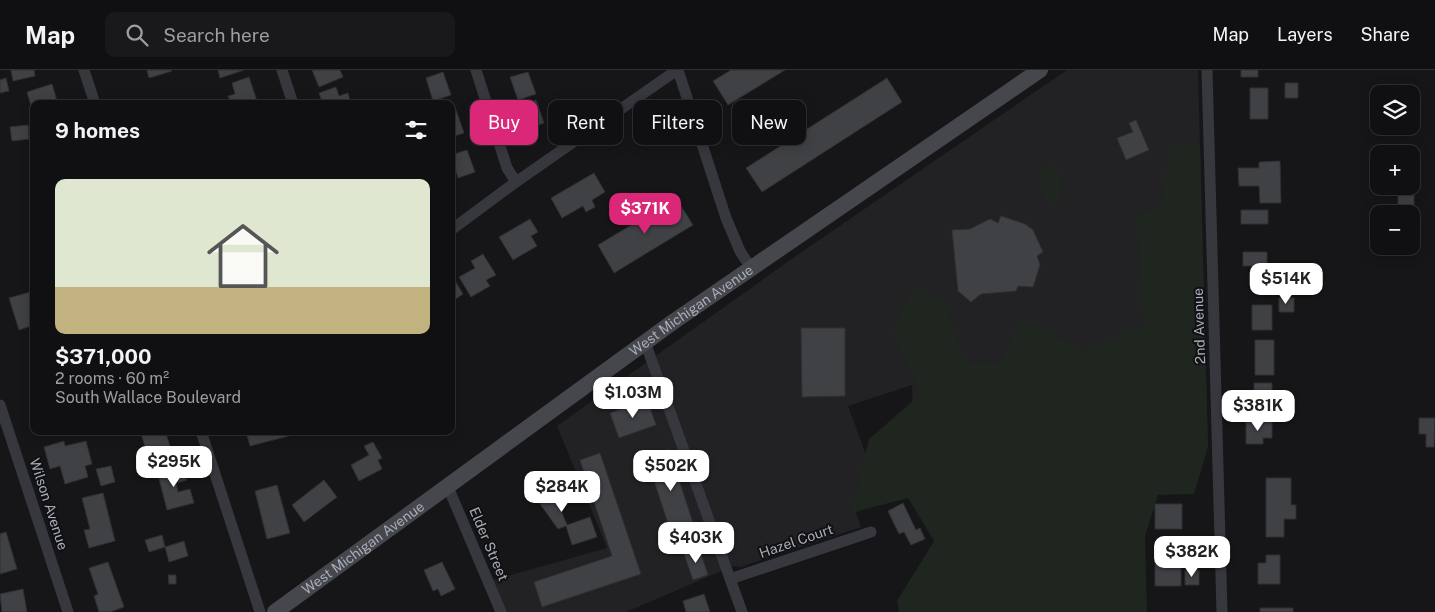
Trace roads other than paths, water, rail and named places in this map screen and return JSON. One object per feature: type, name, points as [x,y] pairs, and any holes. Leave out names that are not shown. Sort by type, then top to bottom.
[{"type":"main road","name":"West Michigan Avenue","points":[[275,612],[645,342],[1040,70]]},
{"type":"street","points":[[84,70],[93,100]]},
{"type":"street","points":[[282,70],[292,100]]},
{"type":"street","points":[[476,70],[508,168],[516,182]]},
{"type":"street","name":"2nd Avenue","points":[[1207,70],[1222,612]]},
{"type":"street","points":[[455,227],[516,182],[680,71],[726,218],[740,251],[751,268]]},
{"type":"street","points":[[645,342],[742,612]]},
{"type":"street","name":"Wilson Avenue","points":[[0,405],[68,612]]},
{"type":"street","points":[[202,435],[260,612]]},
{"type":"street","name":"Elder Street","points":[[448,487],[501,612]]},
{"type":"street","name":"Hazel Court","points":[[730,579],[871,532]]}]
